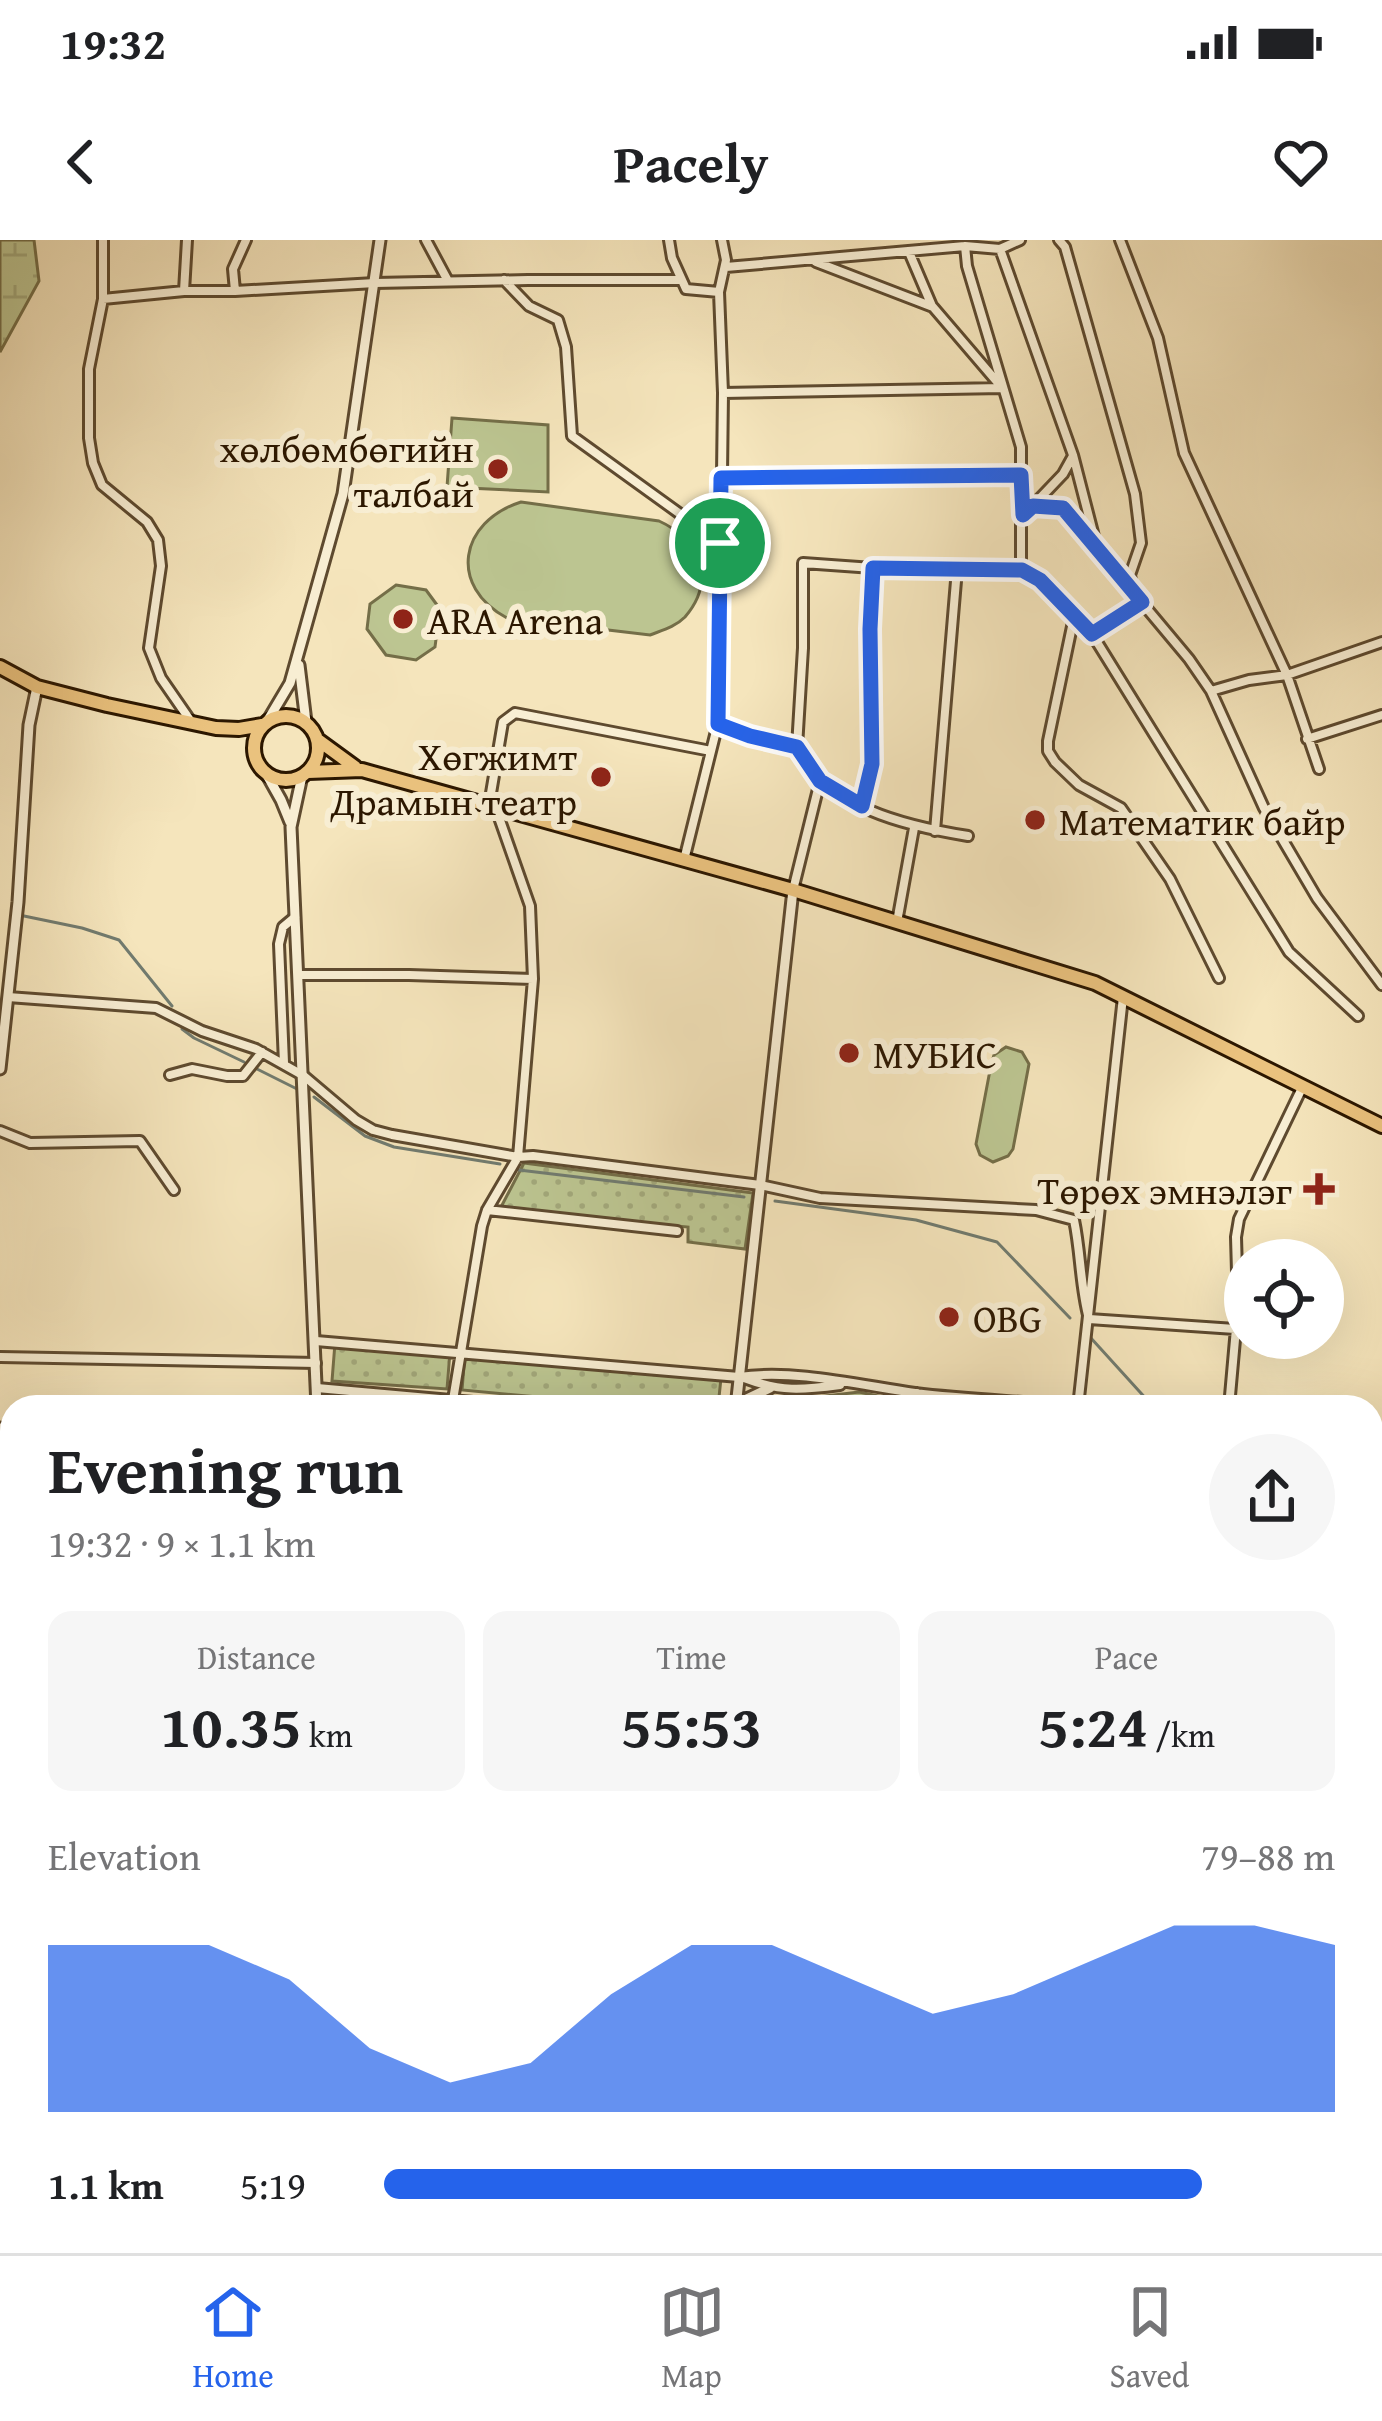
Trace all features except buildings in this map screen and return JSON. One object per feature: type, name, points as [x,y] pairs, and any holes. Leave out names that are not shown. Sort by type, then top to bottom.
[{"type":"highway","points":[[0,667],[38,688],[216,728],[239,729],[287,715],[306,722],[317,740],[362,770],[793,890],[1095,983],[1382,1126]]},
{"type":"highway","points":[[265,723],[253,745],[254,756],[267,775],[284,781],[305,774],[362,770]]},
{"type":"highway","points":[[216,728],[254,756]]},
{"type":"highway","points":[[305,774],[318,752],[317,740]]},
{"type":"street","points":[[103,240],[103,299],[89,368],[93,463],[102,485],[147,522],[158,540],[160,566],[149,648],[161,678],[192,723]]},
{"type":"street","points":[[184,291],[187,240]]},
{"type":"street","points":[[235,291],[233,269],[246,240]]},
{"type":"street","points":[[265,723],[284,696],[343,494],[380,240]]},
{"type":"street","points":[[426,240],[448,281]]},
{"type":"street","points":[[669,240],[686,289],[719,292]]},
{"type":"street","points":[[684,860],[718,724],[723,393],[719,292],[726,267],[722,240]]},
{"type":"street","points":[[726,267],[965,246],[1000,249],[1020,240]]},
{"type":"street","points":[[1059,240],[1101,367],[1135,494],[1141,543],[1130,574],[1133,592]]},
{"type":"street","points":[[1120,240],[1158,338],[1184,453],[1287,675],[1319,769]]},
{"type":"street","points":[[965,246],[1021,447],[1022,570]]},
{"type":"street","points":[[1000,249],[1073,454],[1097,548]]},
{"type":"street","points":[[909,252],[933,307],[1004,388]]},
{"type":"street","points":[[811,260],[933,307]]},
{"type":"street","points":[[504,280],[529,306],[557,320],[566,347],[572,436],[720,543]]},
{"type":"street","points":[[103,299],[375,283],[681,280]]},
{"type":"street","points":[[723,393],[1004,388]]},
{"type":"street","points":[[1023,515],[1063,474],[1073,454]]},
{"type":"street","points":[[721,478],[1021,475]]},
{"type":"street","points":[[1033,506],[1063,508],[1189,658],[1211,692],[1264,808],[1317,898],[1382,985]]},
{"type":"street","points":[[968,836],[914,828],[862,806],[820,781],[797,747],[803,563],[1022,570],[1040,580],[1092,634],[1288,952],[1358,1016]]},
{"type":"street","points":[[862,806],[872,764],[873,568]]},
{"type":"street","points":[[935,831],[957,569]]},
{"type":"street","points":[[1092,634],[1142,602]]},
{"type":"street","points":[[1074,616],[1048,751],[1078,785],[1121,808],[1170,879],[1220,978]]},
{"type":"street","points":[[1211,692],[1287,675],[1382,642]]},
{"type":"street","points":[[298,653],[306,722]]},
{"type":"street","points":[[0,1070],[29,725],[38,688]]},
{"type":"street","points":[[454,1395],[487,1210],[518,1157],[532,979],[530,906],[492,807],[503,722],[514,713],[711,751]]},
{"type":"street","points":[[1307,739],[1382,715]]},
{"type":"street","points":[[718,724],[797,747]]},
{"type":"street","points":[[291,827],[305,774]]},
{"type":"street","points":[[267,775],[291,827],[316,1395]]},
{"type":"street","points":[[737,1395],[793,890],[820,781]]},
{"type":"street","points":[[898,922],[914,828]]},
{"type":"street","points":[[284,1064],[278,944],[283,927],[296,916]]},
{"type":"street","points":[[299,975],[532,979]]},
{"type":"street","points":[[1080,1395],[1123,995]]},
{"type":"street","points":[[8,997],[156,1008],[284,1064],[373,1130],[518,1157],[760,1185],[820,1198],[1036,1210],[1075,1220],[1081,1290],[1089,1319]]},
{"type":"street","points":[[170,1076],[192,1070],[243,1076],[262,1052]]},
{"type":"street","points":[[1236,1239],[1245,1202],[1303,1085]]},
{"type":"street","points":[[0,1131],[30,1143],[140,1142],[174,1190]]},
{"type":"street","points":[[1167,1191],[1245,1202]]},
{"type":"street","points":[[487,1210],[676,1231]]},
{"type":"street","points":[[1089,1319],[1224,1328]]},
{"type":"street","points":[[316,1341],[739,1377],[770,1388],[805,1390],[854,1383]]},
{"type":"street","points":[[0,1357],[316,1364]]},
{"type":"street","points":[[1229,1395],[1232,1359]]},
{"type":"street","points":[[739,1377],[757,1374],[940,1395]]},
{"type":"street","points":[[316,1388],[396,1395]]},
{"type":"street","points":[[756,1395],[770,1388]]},
{"type":"green space","points":[[0,240],[34,240],[39,281],[0,352]]},
{"type":"green space","name":"хөлбөмбөгийн талбай","points":[[452,418],[548,425],[548,492],[447,487]]},
{"type":"green space","points":[[521,502],[659,521],[673,529],[699,562],[700,589],[695,603],[677,623],[650,635],[507,618],[476,589],[469,556],[484,524]]},
{"type":"green space","name":"ARA Arena","points":[[396,585],[426,590],[440,609],[435,647],[416,660],[386,655],[367,629],[370,604]]},
{"type":"green space","points":[[1006,1047],[1022,1052],[1029,1064],[1013,1149],[993,1162],[980,1155],[976,1144],[994,1055]]},
{"type":"green space","points":[[524,1163],[753,1193],[745,1249],[688,1242],[688,1227],[500,1209]]},
{"type":"green space","points":[[335,1343],[450,1352],[447,1389],[332,1381]]},
{"type":"green space","points":[[465,1354],[721,1378],[719,1395],[516,1395],[462,1390]]},
{"type":"waterway","points":[[24,916],[119,940],[172,1006]]},
{"type":"waterway","points":[[182,1029],[244,1062]]},
{"type":"waterway","points":[[257,1069],[297,1089]]},
{"type":"waterway","points":[[314,1097],[365,1136],[394,1147],[500,1164]]},
{"type":"waterway","points":[[519,1170],[744,1197]]},
{"type":"waterway","points":[[775,1201],[916,1220],[997,1242],[1070,1318]]},
{"type":"waterway","points":[[1090,1337],[1143,1395]]},
{"type":"place","name":"хөлбөмбөгийн талбай","points":[[498,469]]},
{"type":"place","name":"ARA Arena","points":[[403,619]]},
{"type":"place","name":"Хөгжимт Драмын театр","points":[[601,777]]},
{"type":"place","name":"Математик байр","points":[[1035,820]]},
{"type":"place","name":"МУБИС","points":[[849,1053]]},
{"type":"place","name":"Төрөх эмнэлэг","points":[[1319,1189]]},
{"type":"place","name":"OBG","points":[[949,1317]]},
{"type":"route","points":[[1021,475],[1023,515],[1033,506],[1063,508],[1142,602],[1092,634],[1040,580],[1022,570],[873,568],[872,764],[862,806],[820,781],[797,747],[718,724],[720,543],[721,478],[1021,475]]}]
